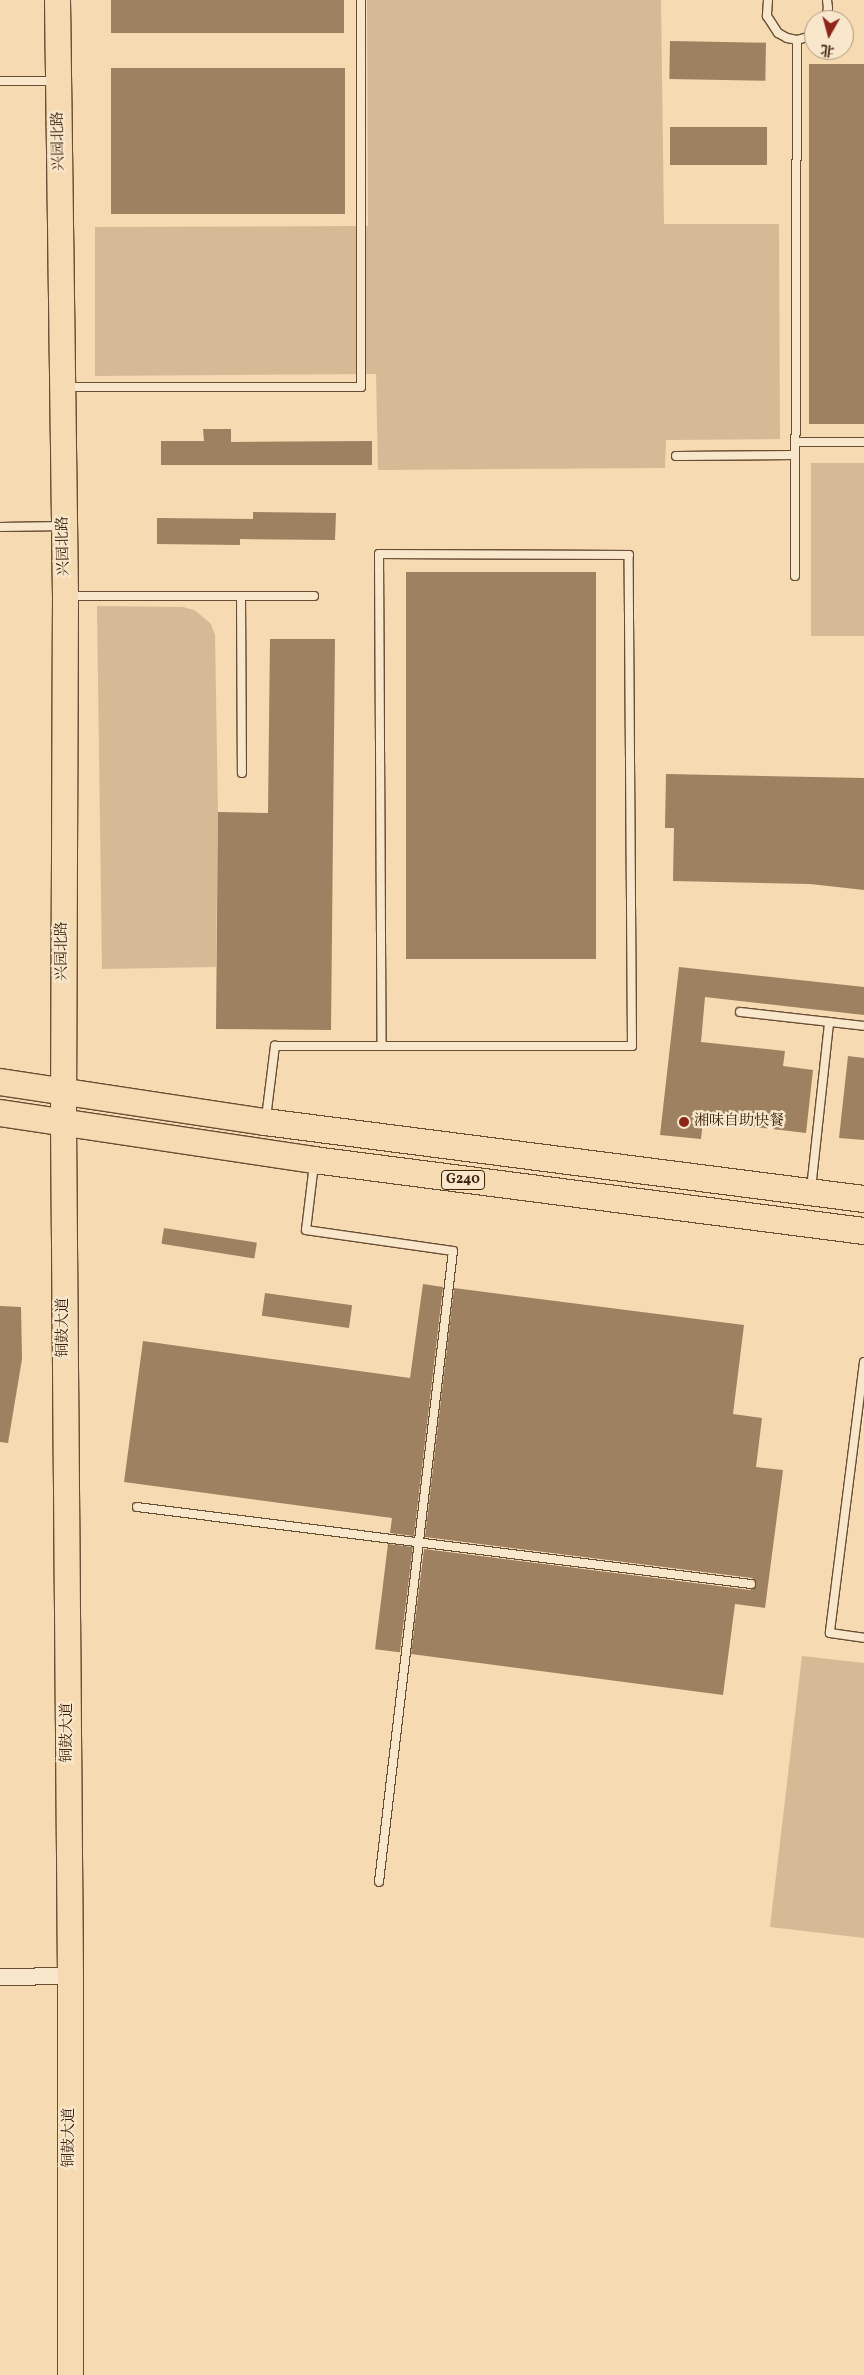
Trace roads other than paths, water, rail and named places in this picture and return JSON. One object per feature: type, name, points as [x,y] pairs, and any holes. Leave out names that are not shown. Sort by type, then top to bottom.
[{"type":"highway","name":"G240","points":[[0,1082],[265,1122],[864,1199]]},
{"type":"highway","name":"G240","points":[[0,1113],[314,1160],[864,1231]]},
{"type":"main road","name":"兴园北路","points":[[57,0],[65,596],[63,1092]]},
{"type":"main road","name":"铜鼓大道","points":[[63,1092],[70,1976],[70,2375]]},
{"type":"street","points":[[0,1977],[70,1976]]},
{"type":"lane","points":[[62,387],[361,387],[361,0]]},
{"type":"lane","points":[[768,0],[766,16],[771,26],[786,38],[797,40],[804,38]]},
{"type":"lane","points":[[795,576],[797,40]]},
{"type":"lane","points":[[0,81],[58,81]]},
{"type":"lane","points":[[796,442],[864,442]]},
{"type":"lane","points":[[676,456],[796,456]]},
{"type":"lane","points":[[0,528],[64,526]]},
{"type":"lane","points":[[265,1122],[275,1046],[382,1046],[632,1046],[629,555],[379,554],[382,1046]]},
{"type":"lane","points":[[65,596],[314,596]]},
{"type":"lane","points":[[241,596],[242,773]]},
{"type":"lane","points":[[740,1012],[864,1026]]},
{"type":"lane","points":[[810,1193],[829,1022]]},
{"type":"lane","points":[[314,1160],[306,1230],[453,1251],[379,1882]]},
{"type":"lane","points":[[864,1362],[830,1634],[864,1638]]},
{"type":"lane","points":[[137,1506],[751,1584]]},
{"type":"place","name":"湘味自助快餐","points":[[684,1122]]}]
